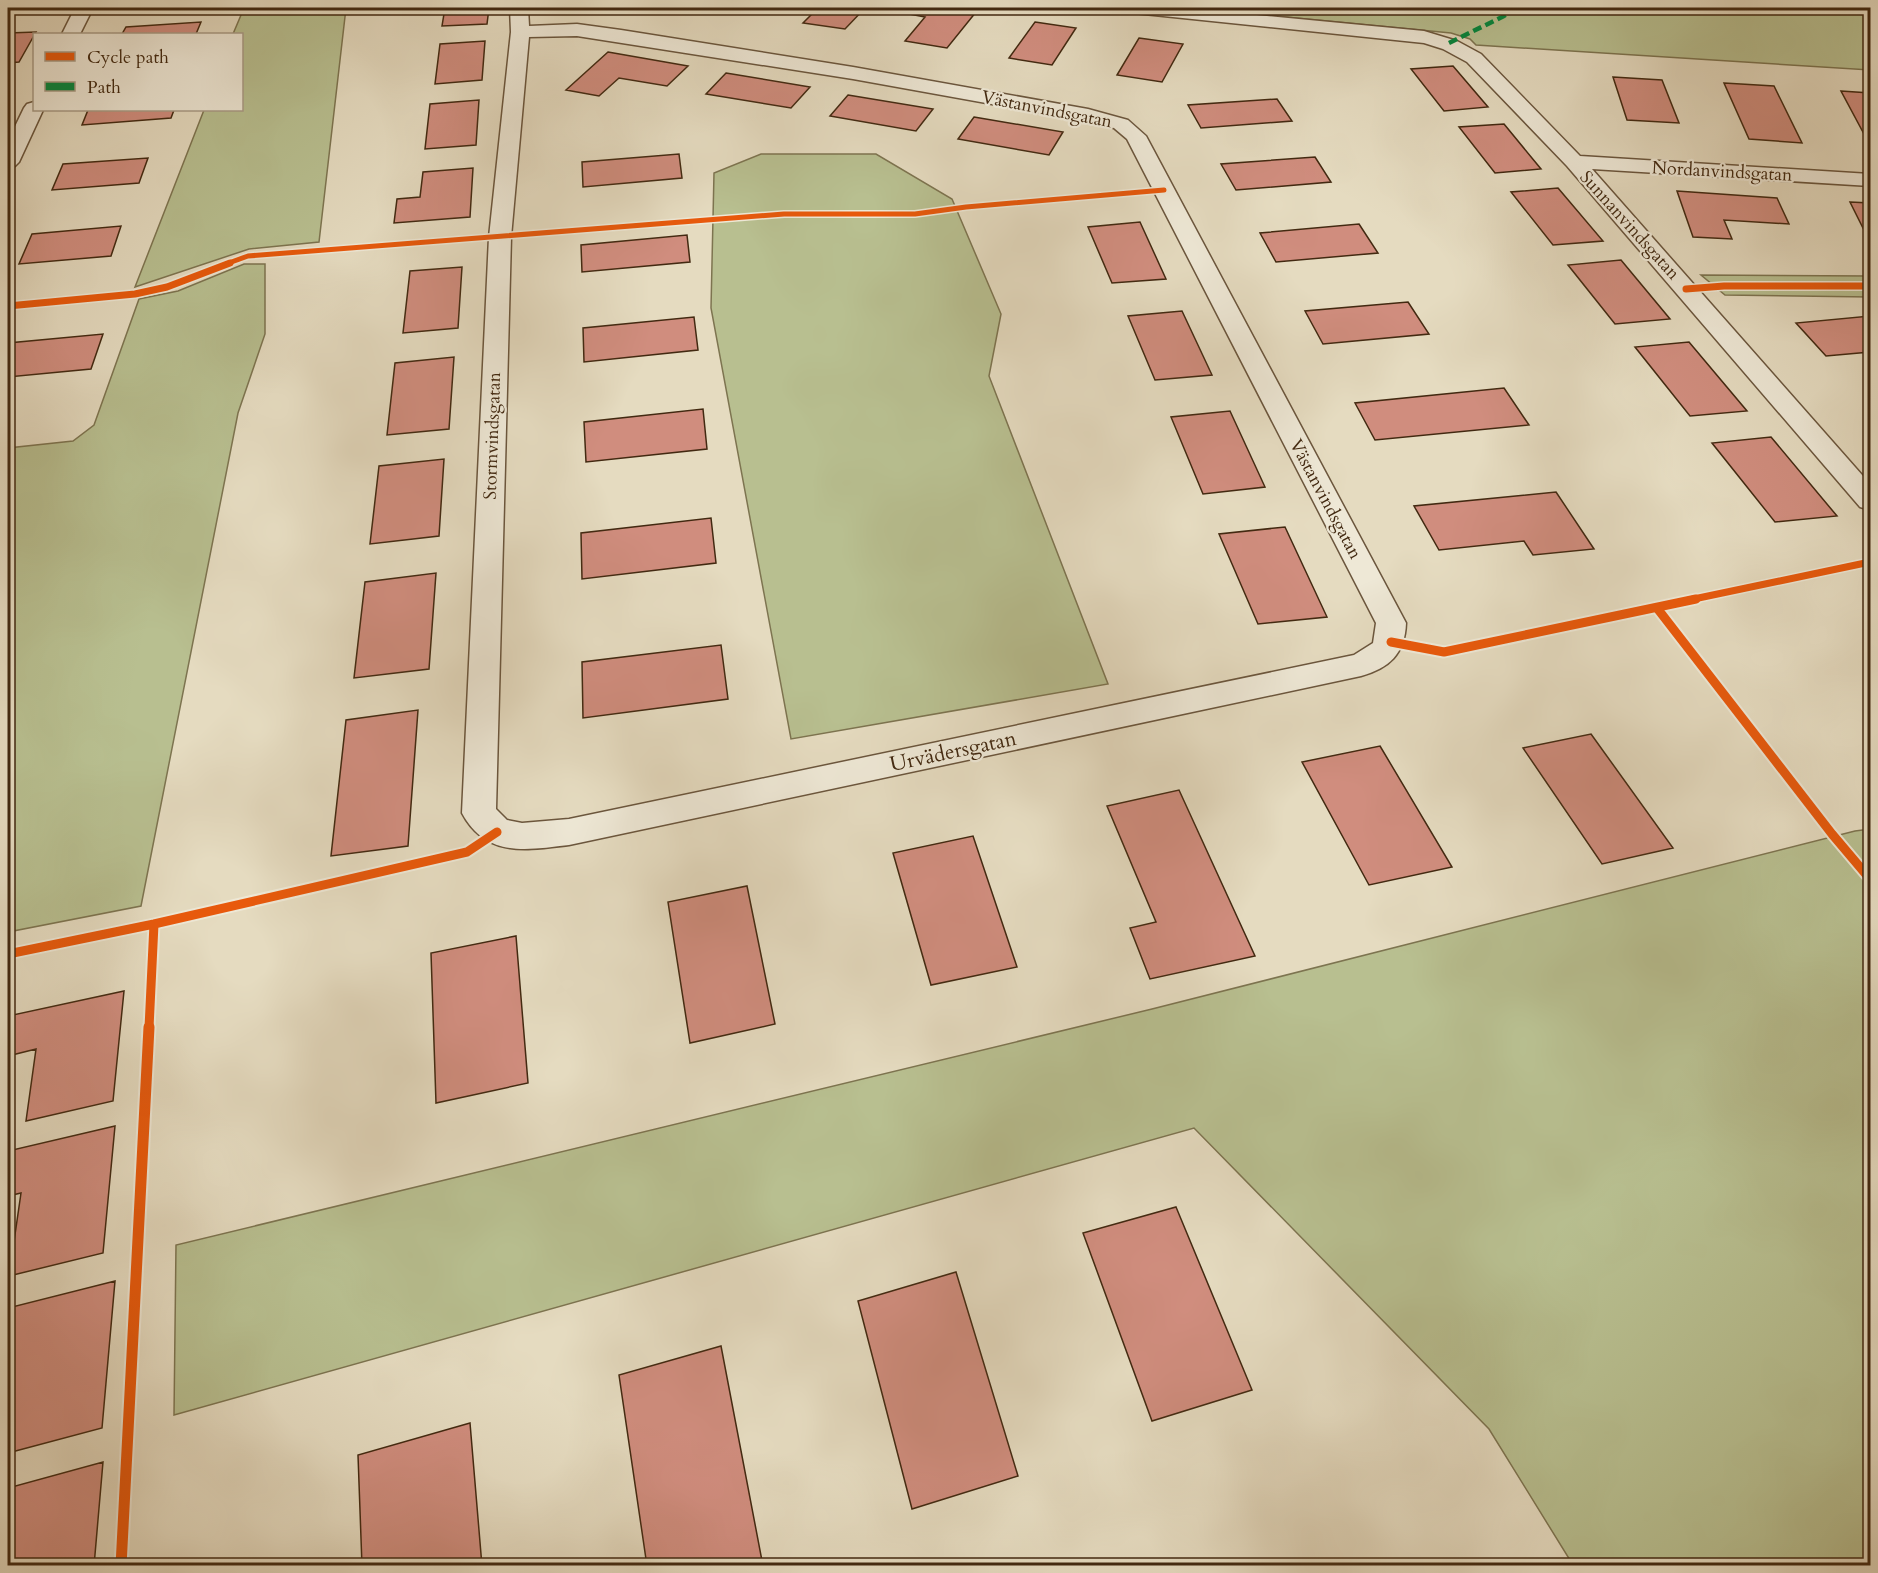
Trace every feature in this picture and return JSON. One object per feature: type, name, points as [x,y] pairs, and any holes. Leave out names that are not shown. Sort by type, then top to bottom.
[{"type":"street","points":[[72,33],[84,8]]},
{"type":"street","name":"Sunnanvindsgatan","points":[[1134,8],[1424,37],[1449,43],[1474,58],[1574,162],[1870,501]]},
{"type":"street","name":"Västanvindsgatan","points":[[519,20],[852,73],[1088,115],[1121,124],[1136,136],[1391,623],[1391,642],[1382,655]]},
{"type":"street","name":"Stormvindsgatan","points":[[519,20],[500,237],[479,813],[497,832],[522,837]]},
{"type":"street","points":[[8,162],[33,110]]},
{"type":"street","name":"Nordanvindsgatan","points":[[1574,162],[1870,180]]},
{"type":"street","name":"Urvädersgatan","points":[[522,837],[569,832],[1338,670],[1361,665],[1382,655]]},
{"type":"green space","points":[[244,8],[346,8],[319,242],[249,249],[135,287],[204,111],[243,111],[243,33],[233,33]]},
{"type":"green space","points":[[1193,8],[1870,8],[1870,70],[1476,45],[1470,39],[1451,33]]},
{"type":"green space","points":[[761,154],[876,154],[952,199],[1001,314],[989,376],[1108,684],[791,739],[711,308],[714,173]]},
{"type":"green space","points":[[244,264],[265,264],[265,334],[238,413],[141,906],[8,932],[8,448],[73,441],[94,425],[139,299],[178,291]]},
{"type":"green space","points":[[1701,275],[1870,276],[1870,297],[1725,295]]},
{"type":"green space","points":[[1870,829],[1870,1565],[1573,1565],[1489,1429],[1194,1128],[174,1415],[176,1245],[1152,1009]]},
{"type":"building","points":[[445,8],[489,8],[487,24],[442,26]]},
{"type":"building","points":[[707,8],[750,8],[744,13]]},
{"type":"building","points":[[818,8],[865,8],[845,29],[803,23]]},
{"type":"building","points":[[903,8],[949,8],[976,12],[947,48],[905,41],[925,17],[899,12]]},
{"type":"building","points":[[201,22],[196,33],[123,33],[126,27]]},
{"type":"building","points":[[1035,22],[1076,28],[1052,65],[1009,58]]},
{"type":"building","points":[[36,32],[33,33],[33,37],[19,62],[8,63],[8,33]]},
{"type":"building","points":[[1139,38],[1183,44],[1162,82],[1117,75]]},
{"type":"building","points":[[485,41],[482,80],[435,84],[440,44]]},
{"type":"building","points":[[608,52],[688,66],[667,86],[619,78],[599,96],[566,90]]},
{"type":"building","points":[[1453,66],[1488,107],[1444,111],[1411,69]]},
{"type":"building","points":[[726,73],[810,87],[791,108],[706,94]]},
{"type":"building","points":[[1613,77],[1662,80],[1679,123],[1627,120]]},
{"type":"building","points":[[1724,83],[1774,86],[1802,143],[1749,139]]},
{"type":"building","points":[[1841,91],[1870,93],[1870,134],[1864,134]]},
{"type":"building","points":[[848,95],[933,109],[916,131],[830,116]]},
{"type":"building","points":[[1277,99],[1292,121],[1201,128],[1188,105]]},
{"type":"building","points":[[479,100],[476,145],[425,149],[430,104]]},
{"type":"building","points":[[88,111],[174,111],[171,118],[82,125]]},
{"type":"building","points":[[974,117],[1063,132],[1049,155],[958,139]]},
{"type":"building","points":[[1504,124],[1541,169],[1495,173],[1459,127]]},
{"type":"building","points":[[679,154],[682,178],[583,187],[582,162]]},
{"type":"building","points":[[1315,157],[1331,182],[1236,190],[1221,164]]},
{"type":"building","points":[[148,158],[139,183],[52,190],[63,164]]},
{"type":"building","points":[[473,168],[470,217],[394,223],[397,199],[420,197],[423,172]]},
{"type":"building","points":[[1558,188],[1603,241],[1553,245],[1511,192]]},
{"type":"building","points":[[1677,191],[1777,198],[1789,224],[1724,220],[1732,239],[1693,237]]},
{"type":"building","points":[[1850,202],[1870,203],[1870,231],[1864,230]]},
{"type":"building","points":[[1140,222],[1166,279],[1112,283],[1088,227]]},
{"type":"building","points":[[1359,224],[1378,253],[1276,262],[1260,233]]},
{"type":"building","points":[[121,226],[111,256],[19,264],[32,234]]},
{"type":"building","points":[[687,235],[690,262],[582,272],[581,245]]},
{"type":"building","points":[[1621,260],[1670,319],[1615,324],[1568,265]]},
{"type":"building","points":[[462,267],[458,328],[403,333],[410,271]]},
{"type":"building","points":[[1408,302],[1429,334],[1323,344],[1305,311]]},
{"type":"building","points":[[1182,311],[1212,375],[1155,380],[1128,316]]},
{"type":"building","points":[[1870,316],[1870,352],[1826,356],[1796,323]]},
{"type":"building","points":[[694,317],[698,350],[584,362],[583,328]]},
{"type":"building","points":[[103,334],[91,369],[8,377],[8,343]]},
{"type":"building","points":[[1689,342],[1747,411],[1690,416],[1635,347]]},
{"type":"building","points":[[454,357],[449,429],[387,435],[395,363]]},
{"type":"building","points":[[1504,388],[1529,425],[1375,440],[1355,403]]},
{"type":"building","points":[[703,409],[707,449],[586,462],[584,422]]},
{"type":"building","points":[[1230,411],[1265,487],[1203,494],[1171,417]]},
{"type":"building","points":[[1771,437],[1837,516],[1775,522],[1712,443]]},
{"type":"building","points":[[444,459],[439,536],[370,544],[379,466]]},
{"type":"building","points":[[1556,492],[1594,549],[1533,555],[1524,541],[1439,550],[1414,506]]},
{"type":"building","points":[[711,518],[716,563],[582,579],[581,533]]},
{"type":"building","points":[[1285,527],[1327,617],[1258,624],[1219,534]]},
{"type":"building","points":[[436,573],[429,669],[354,678],[365,582]]},
{"type":"building","points":[[721,645],[728,699],[583,718],[582,662]]},
{"type":"building","points":[[418,710],[408,846],[331,856],[346,720]]},
{"type":"building","points":[[1591,734],[1673,848],[1602,864],[1523,748]]},
{"type":"building","points":[[1380,746],[1452,867],[1369,885],[1302,762]]},
{"type":"building","points":[[1179,790],[1255,956],[1150,979],[1130,928],[1156,922],[1107,806]]},
{"type":"building","points":[[973,836],[1017,967],[931,985],[893,853]]},
{"type":"building","points":[[747,886],[775,1024],[690,1043],[668,902]]},
{"type":"building","points":[[516,936],[528,1083],[436,1103],[431,953]]},
{"type":"building","points":[[124,991],[113,1101],[26,1121],[36,1049],[8,1056],[8,1016]]},
{"type":"building","points":[[115,1126],[103,1253],[9,1276],[21,1193],[8,1196],[8,1151]]},
{"type":"building","points":[[1176,1207],[1252,1390],[1152,1421],[1083,1233]]},
{"type":"building","points":[[956,1272],[1018,1476],[912,1509],[858,1301]]},
{"type":"building","points":[[115,1281],[102,1428],[8,1453],[8,1410],[14,1358],[8,1360],[8,1308]]},
{"type":"building","points":[[721,1346],[763,1566],[647,1566],[619,1375]]},
{"type":"building","points":[[470,1423],[482,1566],[362,1566],[358,1455]]},
{"type":"building","points":[[103,1462],[94,1566],[8,1566],[8,1488]]},
{"type":"marked path","points":[[1449,43],[1504,16],[1515,8]]},
{"type":"cycle path","points":[[8,306],[135,294],[167,287],[248,256],[784,214],[915,214],[966,207],[1164,190]]},
{"type":"cycle path","points":[[1686,289],[1724,286],[1870,286]]},
{"type":"cycle path","points":[[1391,642],[1444,652],[1870,562]]},
{"type":"cycle path","points":[[1657,608],[1832,834],[1870,879]]},
{"type":"cycle path","points":[[8,954],[154,924],[467,852],[497,832]]},
{"type":"cycle path","points":[[121,1566],[154,924]]}]
